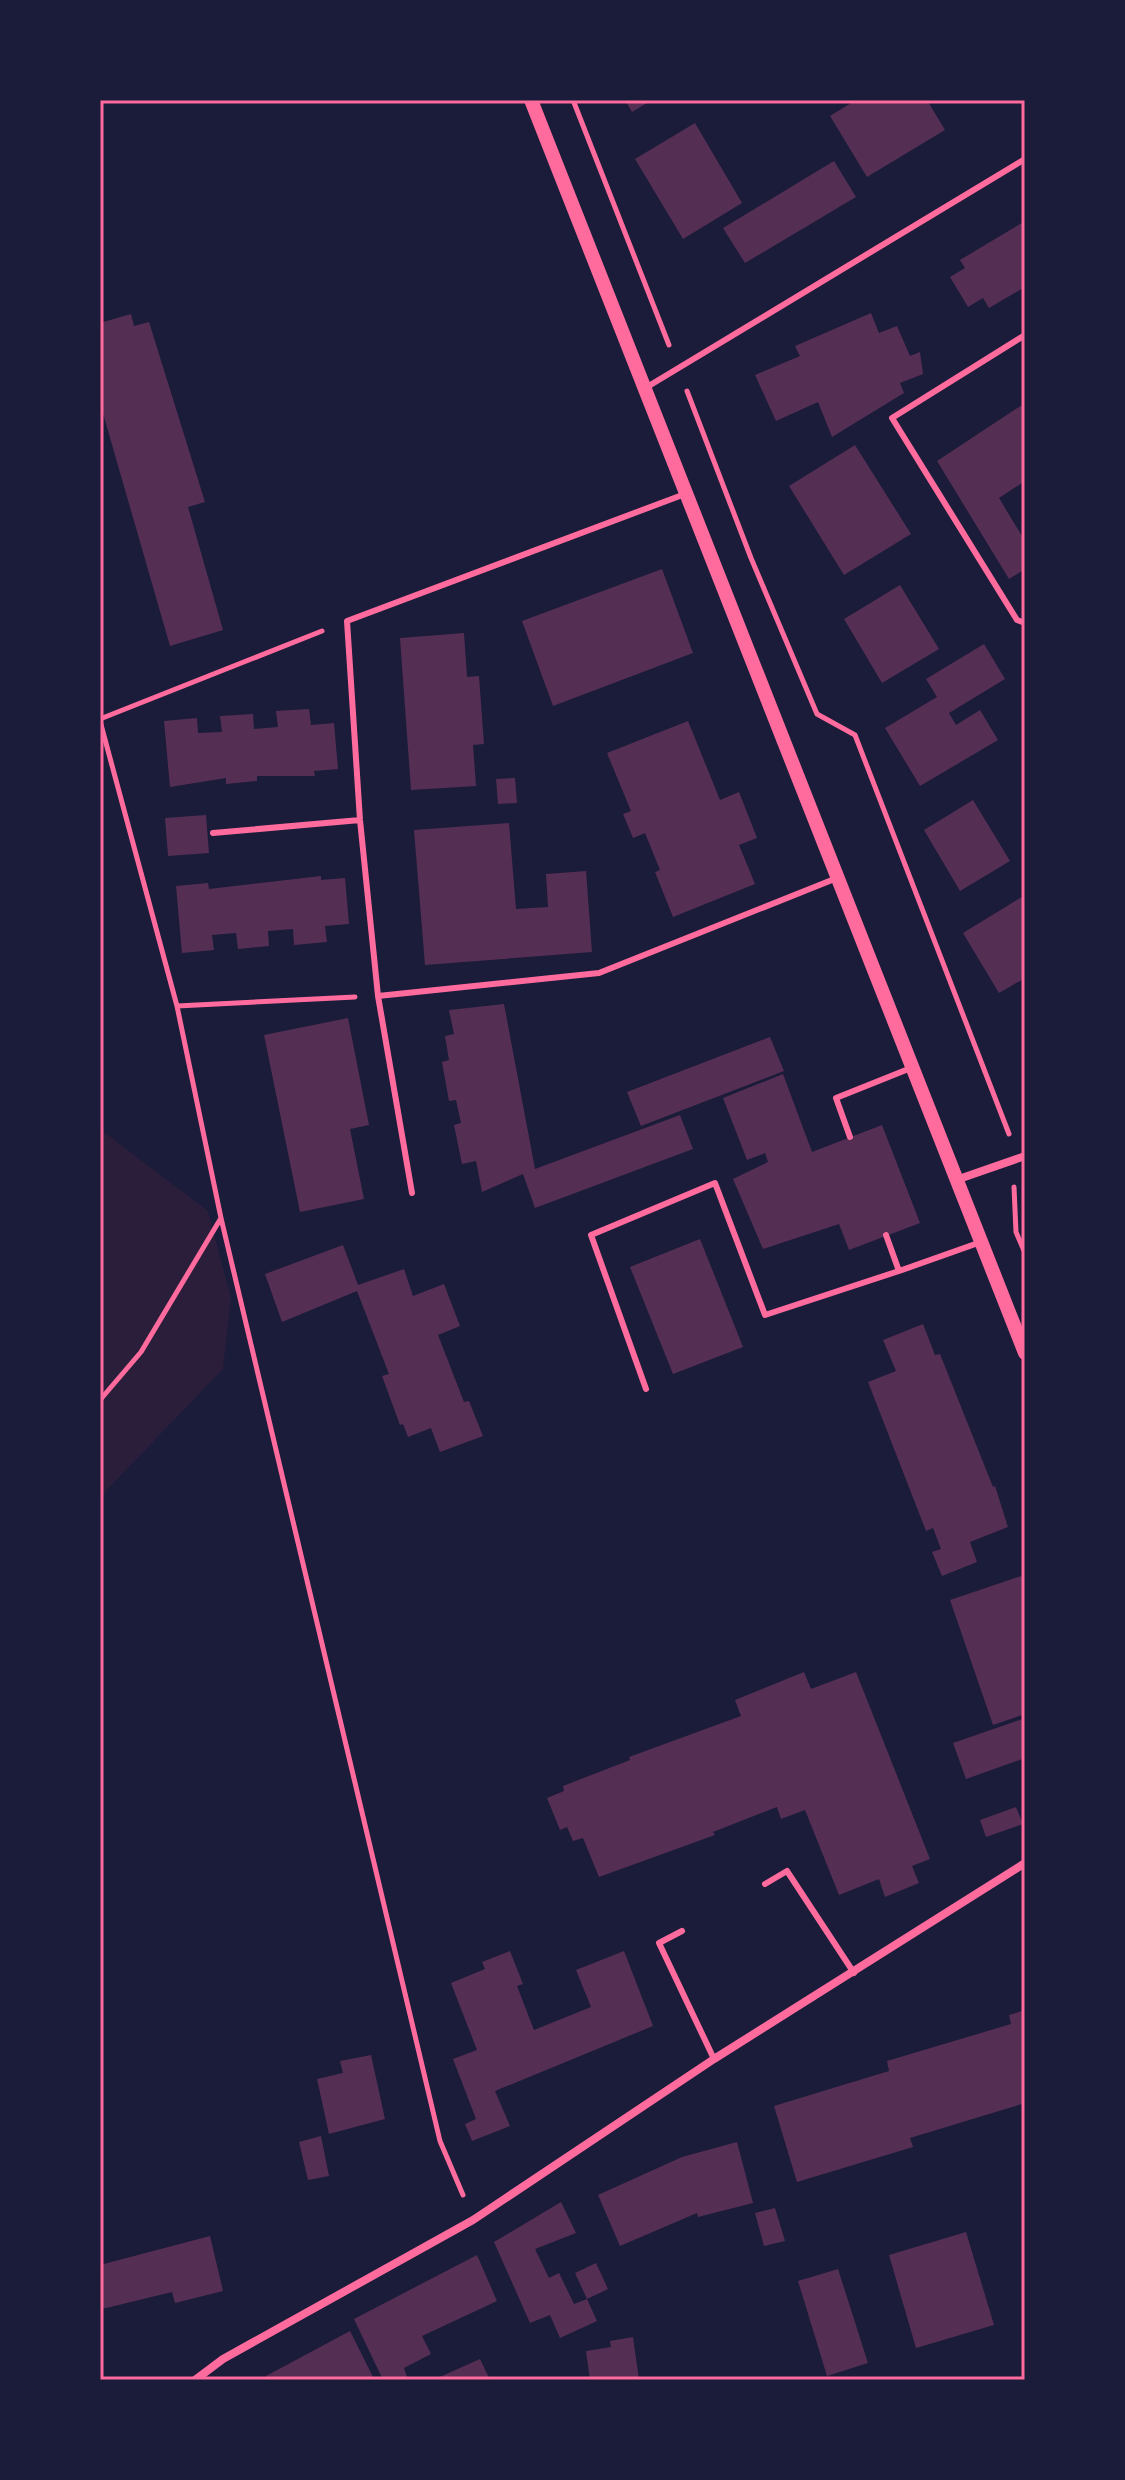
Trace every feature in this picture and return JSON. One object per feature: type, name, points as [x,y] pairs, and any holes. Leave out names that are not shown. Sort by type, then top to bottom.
[{"type":"street","points":[[531,100],[1025,1353]]},
{"type":"street","points":[[956,1180],[1025,1156]]},
{"type":"street","points":[[195,2380],[223,2359],[473,2220],[714,2059],[1025,1863]]},
{"type":"lane","points":[[644,389],[1025,159]]},
{"type":"lane","points":[[1025,335],[892,418],[1017,620],[1025,623]]},
{"type":"lane","points":[[412,1193],[378,996],[360,820],[347,621],[685,494]]},
{"type":"lane","points":[[213,833],[360,820]]},
{"type":"lane","points":[[378,996],[599,973],[837,878]]},
{"type":"lane","points":[[850,1137],[836,1098],[911,1068]]},
{"type":"lane","points":[[646,1389],[591,1235],[715,1183],[765,1315],[981,1242]]},
{"type":"lane","points":[[886,1235],[899,1271]]},
{"type":"lane","points":[[765,1884],[787,1871],[854,1973]]},
{"type":"lane","points":[[682,1931],[659,1943],[714,2059]]},
{"type":"path","points":[[573,100],[751,558],[817,714],[855,735],[1008,1129],[1013,1160],[1016,1232],[1025,1253]]},
{"type":"path","points":[[347,621],[100,720],[177,1006],[221,1218],[440,2141],[473,2220]]},
{"type":"path","points":[[177,1006],[378,996]]},
{"type":"path","points":[[100,1400],[141,1352],[221,1218]]},
{"type":"shaded area","points":[[100,1129],[208,1211],[231,1298],[223,1369],[100,1497]]},
{"type":"building","points":[[625,100],[652,100],[632,112]]},
{"type":"building","points":[[856,100],[927,100],[945,130],[867,177],[830,116]]},
{"type":"building","points":[[695,123],[742,203],[683,239],[635,159]]},
{"type":"building","points":[[834,161],[856,197],[745,263],[723,228]]},
{"type":"building","points":[[1025,221],[1025,287],[989,308],[983,298],[968,307],[950,277],[965,268],[960,260]]},
{"type":"building","points":[[871,313],[879,333],[897,326],[910,356],[920,352],[923,374],[900,383],[904,393],[832,437],[818,402],[776,421],[755,375],[800,356],[795,346]]},
{"type":"building","points":[[131,314],[134,326],[149,322],[205,502],[188,507],[223,630],[170,646],[100,403],[100,323]]},
{"type":"building","points":[[1025,403],[1025,481],[999,498],[1025,541],[1025,569],[1009,579],[937,461]]},
{"type":"building","points":[[855,445],[911,534],[844,575],[789,486]]},
{"type":"building","points":[[662,569],[693,653],[553,706],[522,621]]},
{"type":"building","points":[[900,585],[939,649],[882,683],[844,619]]},
{"type":"building","points":[[464,633],[467,677],[479,676],[484,744],[473,745],[476,786],[411,790],[400,638]]},
{"type":"building","points":[[984,644],[1005,679],[949,713],[956,725],[980,710],[998,740],[920,786],[885,728],[937,697],[926,679]]},
{"type":"building","points":[[309,709],[311,725],[334,723],[338,769],[314,771],[315,776],[257,776],[257,781],[226,784],[226,778],[170,787],[164,721],[197,718],[198,733],[222,732],[220,716],[253,714],[254,729],[278,727],[276,711]]},
{"type":"building","points":[[688,721],[720,800],[739,792],[757,838],[739,845],[755,884],[673,917],[655,872],[660,870],[645,833],[633,838],[623,814],[631,811],[607,753]]},
{"type":"building","points":[[515,778],[517,803],[498,804],[496,779]]},
{"type":"building","points":[[973,800],[1010,861],[960,891],[924,830]]},
{"type":"building","points":[[206,815],[209,853],[168,856],[165,818]]},
{"type":"building","points":[[509,823],[516,909],[548,907],[546,874],[586,871],[592,952],[425,965],[414,830]]},
{"type":"building","points":[[321,876],[321,880],[345,878],[349,924],[325,926],[327,942],[294,945],[293,929],[268,931],[269,946],[238,949],[236,933],[212,935],[214,950],[182,953],[176,886],[208,883],[209,889]]},
{"type":"building","points":[[1025,895],[1025,978],[999,993],[963,933]]},
{"type":"building","points":[[504,1004],[535,1169],[680,1115],[693,1149],[535,1208],[523,1174],[482,1192],[476,1161],[462,1164],[454,1125],[461,1123],[456,1100],[449,1101],[442,1062],[449,1060],[445,1036],[454,1034],[449,1010]]},
{"type":"building","points":[[348,1018],[369,1125],[350,1129],[364,1199],[300,1212],[264,1035]]},
{"type":"building","points":[[770,1037],[784,1071],[641,1126],[627,1092]]},
{"type":"building","points":[[783,1074],[812,1152],[882,1125],[920,1223],[849,1250],[839,1224],[763,1249],[733,1179],[768,1162],[765,1153],[747,1160],[723,1098]]},
{"type":"building","points":[[700,1239],[743,1347],[673,1374],[630,1267]]},
{"type":"building","points":[[343,1245],[358,1285],[404,1269],[413,1296],[444,1284],[460,1326],[438,1335],[464,1402],[469,1401],[483,1436],[440,1452],[431,1428],[408,1437],[403,1424],[400,1425],[382,1376],[389,1374],[357,1291],[282,1322],[265,1274]]},
{"type":"building","points":[[923,1324],[935,1355],[940,1354],[995,1486],[1008,1527],[970,1542],[977,1562],[942,1576],[932,1552],[941,1549],[933,1528],[926,1531],[868,1382],[896,1371],[883,1340]]},
{"type":"building","points":[[1021,1576],[1025,1586],[1025,1714],[993,1725],[950,1600]]},
{"type":"building","points":[[804,1672],[811,1689],[856,1672],[930,1859],[912,1866],[919,1883],[885,1897],[879,1879],[839,1895],[805,1810],[781,1819],[777,1807],[713,1832],[715,1835],[599,1877],[583,1838],[573,1841],[567,1827],[560,1830],[547,1798],[564,1791],[563,1786],[630,1760],[629,1757],[741,1716],[735,1700]]},
{"type":"building","points":[[1025,1718],[1025,1758],[966,1779],[953,1743]]},
{"type":"building","points":[[1016,1807],[1023,1824],[986,1837],[980,1820]]},
{"type":"building","points":[[510,1951],[523,1984],[517,1986],[534,2030],[591,2007],[576,1970],[624,1951],[653,2026],[495,2091],[510,2126],[472,2141],[465,2124],[476,2119],[453,2059],[477,2050],[451,1983],[485,1969],[482,1962]]},
{"type":"building","points":[[1025,2010],[1025,2103],[910,2138],[913,2147],[797,2182],[774,2106],[889,2071],[887,2061],[1011,2024],[1009,2015]]},
{"type":"building","points":[[371,2055],[385,2119],[329,2134],[317,2079],[343,2073],[340,2061]]},
{"type":"building","points":[[321,2136],[329,2176],[308,2180],[299,2142]]},
{"type":"building","points":[[737,2142],[753,2203],[698,2217],[697,2213],[620,2246],[598,2195],[682,2157]]},
{"type":"building","points":[[561,2202],[576,2233],[535,2249],[549,2278],[559,2273],[574,2304],[587,2299],[597,2321],[560,2338],[550,2315],[530,2323],[494,2242]]},
{"type":"building","points":[[775,2208],[785,2241],[764,2246],[755,2213]]},
{"type":"building","points":[[966,2232],[994,2325],[916,2348],[889,2255]]},
{"type":"building","points":[[210,2236],[223,2291],[175,2303],[172,2292],[102,2309],[100,2265]]},
{"type":"building","points":[[477,2255],[497,2301],[422,2336],[431,2354],[404,2368],[408,2380],[383,2380],[354,2319]]},
{"type":"building","points":[[596,2263],[608,2289],[587,2299],[575,2273]]},
{"type":"building","points":[[838,2269],[868,2363],[827,2376],[798,2281]]},
{"type":"building","points":[[350,2331],[373,2377],[268,2380],[266,2376]]},
{"type":"building","points":[[633,2337],[639,2380],[590,2380],[586,2351],[611,2347],[610,2341]]},
{"type":"building","points":[[480,2359],[490,2380],[433,2380]]}]
